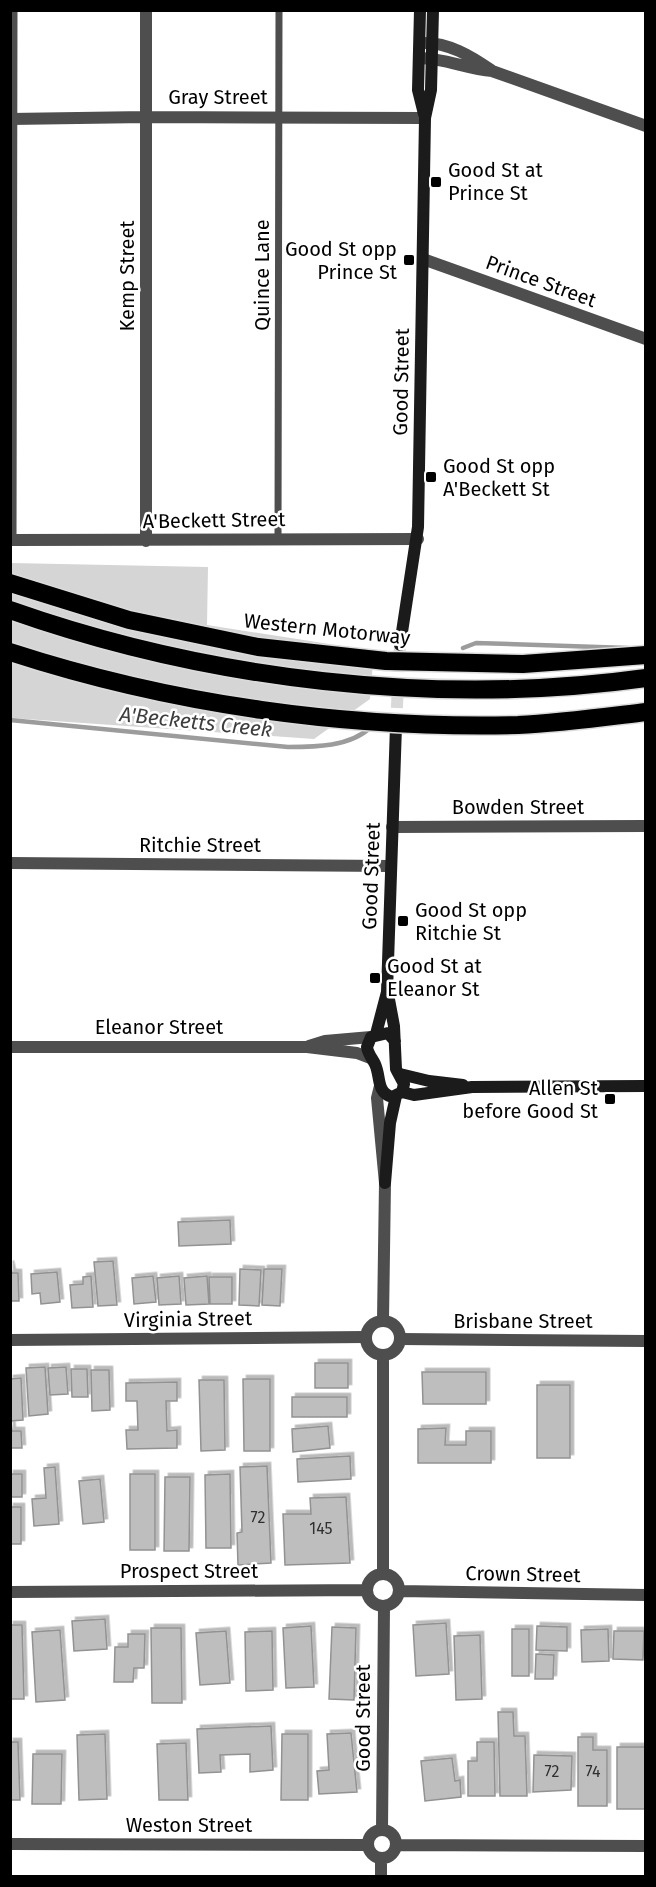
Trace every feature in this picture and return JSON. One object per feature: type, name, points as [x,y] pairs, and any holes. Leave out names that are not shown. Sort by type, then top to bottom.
[{"type":"highway","name":"Western Motorway","points":[[10,583],[129,620],[258,646],[386,661],[523,664],[645,655]]},
{"type":"highway","points":[[10,610],[134,646],[260,674],[386,686],[485,688],[572,686],[645,678]]},
{"type":"highway","points":[[10,652],[145,690],[255,710],[307,715],[450,725],[521,724],[645,712]]},
{"type":"main road","name":"Good Street","points":[[420,10],[418,90],[425,118]]},
{"type":"main road","name":"Good Street","points":[[400,645],[418,539],[425,118],[431,90],[433,10]]},
{"type":"main road","name":"Good Street","points":[[385,1183],[390,1123],[404,1084],[395,1062],[395,1041],[387,992],[396,726]]},
{"type":"main road","name":"Good Street","points":[[370,1058],[367,1047],[374,1035],[387,992]]},
{"type":"main road","points":[[374,1035],[388,1033],[395,1041]]},
{"type":"main road","points":[[370,1058],[376,1067],[380,1086],[388,1096],[472,1087]]},
{"type":"main road","points":[[400,1074],[429,1082],[472,1087],[645,1086]]},
{"type":"street","name":"Kemp Street","points":[[146,10],[146,541]]},
{"type":"street","points":[[419,43],[432,43],[472,57],[492,71]]},
{"type":"street","points":[[419,58],[432,58],[469,69],[492,71],[645,126]]},
{"type":"street","name":"Gray Street","points":[[12,119],[425,118]]},
{"type":"street","name":"Prince Street","points":[[423,259],[645,339]]},
{"type":"street","name":"A'Beckett Street","points":[[12,540],[418,539]]},
{"type":"street","name":"Bowden Street","points":[[392,827],[645,826]]},
{"type":"street","name":"Ritchie Street","points":[[10,863],[390,866]]},
{"type":"street","name":"Eleanor Street","points":[[308,1047],[325,1041],[374,1035]]},
{"type":"street","name":"Eleanor Street","points":[[10,1047],[308,1047],[357,1053],[370,1058]]},
{"type":"street","points":[[380,1086],[377,1098],[385,1183],[383,1320]]},
{"type":"street","points":[[383,1320],[398,1328],[400,1339],[394,1350],[383,1355],[368,1348],[365,1336],[373,1323],[383,1320]]},
{"type":"street","name":"Virginia Street","points":[[10,1340],[365,1336]]},
{"type":"street","name":"Brisbane Street","points":[[400,1339],[645,1341]]},
{"type":"street","points":[[382,1574],[383,1355]]},
{"type":"street","points":[[382,1574],[393,1578],[399,1591],[394,1602],[384,1606],[370,1600],[367,1590],[370,1581],[382,1574]]},
{"type":"street","name":"Prospect Street","points":[[10,1592],[367,1590]]},
{"type":"street","name":"Crown Street","points":[[399,1591],[645,1595]]},
{"type":"street","name":"Good Street","points":[[382,1830],[384,1606]]},
{"type":"street","points":[[382,1830],[391,1833],[397,1845],[394,1853],[381,1859],[374,1856],[368,1845],[370,1836],[382,1830]]},
{"type":"street","name":"Weston Street","points":[[10,1844],[368,1845]]},
{"type":"street","points":[[397,1845],[645,1846]]},
{"type":"street","points":[[381,1859],[381,1876]]},
{"type":"lane","points":[[12,540],[14,10]]},
{"type":"lane","name":"Quince Lane","points":[[278,539],[279,10]]},
{"type":"shaded area","points":[[11,563],[208,567],[207,625],[374,651],[370,699],[314,739],[11,718]]},
{"type":"building","points":[[230,1220],[231,1244],[179,1246],[178,1222]]},
{"type":"building","points":[[113,1261],[117,1305],[98,1306],[94,1262]]},
{"type":"building","points":[[10,1264],[12,1273],[18,1273],[19,1301],[10,1301]]},
{"type":"building","points":[[240,1269],[261,1270],[259,1306],[239,1305]]},
{"type":"building","points":[[264,1269],[282,1269],[280,1306],[262,1305]]},
{"type":"building","points":[[57,1272],[60,1302],[41,1304],[40,1293],[32,1294],[31,1274]]},
{"type":"building","points":[[91,1276],[93,1307],[72,1308],[70,1285],[83,1284],[83,1277]]},
{"type":"building","points":[[153,1276],[156,1302],[134,1304],[132,1278]]},
{"type":"building","points":[[179,1276],[181,1304],[159,1305],[157,1278]]},
{"type":"building","points":[[207,1276],[209,1304],[186,1305],[184,1278]]},
{"type":"building","points":[[209,1277],[232,1277],[232,1304],[210,1304]]},
{"type":"building","points":[[315,1363],[348,1363],[348,1388],[315,1388]]},
{"type":"building","points":[[45,1367],[48,1414],[29,1416],[26,1368]]},
{"type":"building","points":[[66,1367],[68,1394],[50,1395],[48,1368]]},
{"type":"building","points":[[71,1369],[87,1369],[88,1397],[72,1397]]},
{"type":"building","points":[[91,1370],[109,1370],[110,1410],[92,1411]]},
{"type":"building","points":[[422,1372],[486,1372],[486,1404],[423,1404]]},
{"type":"building","points":[[21,1378],[23,1420],[11,1421],[12,1431],[21,1431],[22,1448],[10,1448],[10,1379]]},
{"type":"building","points":[[243,1379],[270,1379],[270,1451],[244,1451]]},
{"type":"building","points":[[199,1380],[224,1380],[225,1450],[201,1451]]},
{"type":"building","points":[[177,1382],[177,1401],[166,1401],[167,1431],[177,1430],[177,1448],[127,1449],[126,1430],[138,1430],[137,1401],[126,1401],[126,1383]]},
{"type":"building","points":[[537,1385],[570,1385],[570,1458],[537,1458]]},
{"type":"building","points":[[292,1397],[347,1397],[347,1417],[292,1417]]},
{"type":"building","points":[[328,1426],[330,1448],[293,1452],[292,1429]]},
{"type":"building","points":[[446,1428],[445,1445],[466,1445],[466,1431],[491,1431],[491,1463],[418,1463],[418,1429]]},
{"type":"building","points":[[350,1456],[351,1479],[298,1482],[297,1459]]},
{"type":"building","points":[[267,1466],[271,1563],[238,1565],[237,1533],[242,1532],[240,1467]]},
{"type":"building","points":[[55,1467],[59,1524],[34,1526],[32,1499],[46,1498],[44,1468]]},
{"type":"building","points":[[10,1474],[22,1474],[22,1497],[10,1497]]},
{"type":"building","points":[[130,1474],[155,1474],[155,1550],[130,1550]]},
{"type":"building","points":[[230,1474],[231,1548],[206,1548],[205,1475]]},
{"type":"building","points":[[165,1477],[190,1477],[189,1551],[164,1551]]},
{"type":"building","points":[[100,1479],[104,1522],[83,1524],[79,1481]]},
{"type":"building","points":[[346,1497],[350,1563],[285,1565],[283,1514],[311,1514],[310,1498]]},
{"type":"building","points":[[10,1507],[21,1507],[21,1544],[10,1544]]},
{"type":"building","points":[[105,1619],[107,1649],[74,1651],[72,1621]]},
{"type":"building","points":[[446,1623],[449,1674],[416,1676],[413,1625]]},
{"type":"building","points":[[10,1625],[22,1625],[24,1699],[10,1699]]},
{"type":"building","points":[[311,1626],[314,1687],[286,1688],[283,1628]]},
{"type":"building","points":[[537,1626],[567,1627],[567,1651],[536,1650]]},
{"type":"building","points":[[332,1627],[356,1628],[354,1700],[329,1699]]},
{"type":"building","points":[[151,1628],[181,1628],[182,1703],[152,1703]]},
{"type":"building","points":[[512,1629],[529,1629],[529,1676],[512,1676]]},
{"type":"building","points":[[608,1629],[609,1661],[582,1662],[581,1630]]},
{"type":"building","points":[[60,1630],[65,1700],[36,1702],[32,1632]]},
{"type":"building","points":[[226,1631],[230,1683],[200,1685],[196,1633]]},
{"type":"building","points":[[272,1631],[273,1690],[246,1691],[245,1632]]},
{"type":"building","points":[[614,1631],[644,1631],[643,1660],[613,1659]]},
{"type":"building","points":[[128,1634],[145,1634],[144,1668],[134,1668],[133,1682],[114,1682],[115,1647],[128,1647]]},
{"type":"building","points":[[480,1635],[482,1699],[456,1700],[454,1636]]},
{"type":"building","points":[[536,1654],[554,1655],[553,1679],[535,1679]]},
{"type":"building","points":[[498,1712],[513,1712],[514,1736],[525,1736],[527,1796],[500,1796]]},
{"type":"building","points":[[271,1726],[273,1770],[250,1772],[250,1754],[220,1755],[221,1772],[199,1773],[197,1729]]},
{"type":"building","points":[[351,1733],[357,1792],[319,1794],[317,1771],[329,1770],[327,1734]]},
{"type":"building","points":[[105,1734],[107,1799],[79,1800],[77,1735]]},
{"type":"building","points":[[282,1734],[308,1734],[308,1800],[281,1800]]},
{"type":"building","points":[[578,1737],[593,1737],[593,1750],[607,1750],[607,1806],[578,1806]]},
{"type":"building","points":[[10,1742],[18,1742],[20,1800],[10,1800]]},
{"type":"building","points":[[477,1742],[494,1742],[495,1796],[468,1796],[468,1761],[477,1761]]},
{"type":"building","points":[[186,1743],[188,1800],[159,1800],[157,1744]]},
{"type":"building","points":[[617,1747],[645,1747],[645,1809],[617,1809]]},
{"type":"building","points":[[33,1754],[62,1754],[61,1804],[32,1804]]},
{"type":"building","points":[[534,1755],[572,1756],[571,1790],[533,1792]]},
{"type":"building","points":[[452,1758],[455,1781],[460,1780],[461,1797],[425,1801],[421,1761]]},
{"type":"waterway","name":"A'Becketts Creek","points":[[463,648],[476,643],[628,648]]},
{"type":"waterway","name":"A'Becketts Creek","points":[[10,720],[288,747],[321,746],[343,742],[363,734],[371,727]]},
{"type":"tunnel","points":[[396,726],[400,645]]},
{"type":"place","name":"Good St at Prince St","points":[[436,182]]},
{"type":"place","name":"Good St opp Prince St","points":[[409,260]]},
{"type":"place","name":"Good St opp A'Beckett St","points":[[431,477]]},
{"type":"place","name":"Good St opp Ritchie St","points":[[403,921]]},
{"type":"place","name":"Good St at Eleanor St","points":[[375,978]]},
{"type":"place","name":"Allen St before Good St","points":[[610,1099]]}]
